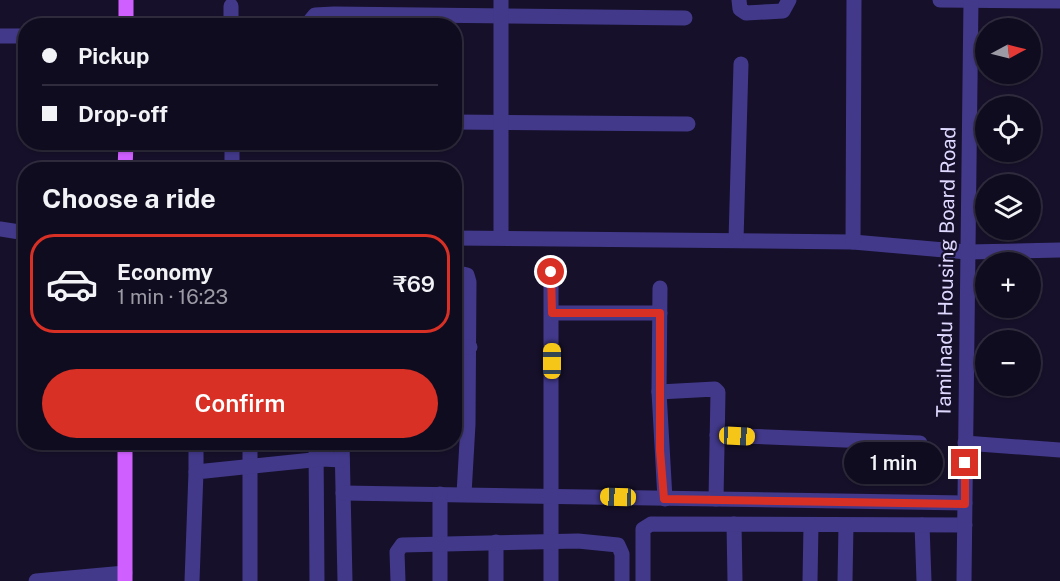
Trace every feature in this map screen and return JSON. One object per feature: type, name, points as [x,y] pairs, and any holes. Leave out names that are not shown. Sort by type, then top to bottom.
[{"type":"main road","points":[[126,0],[126,18]]},
{"type":"main road","points":[[125,450],[125,577]]},
{"type":"street","points":[[739,0],[739,6],[746,13],[783,11],[789,0]]},
{"type":"street","points":[[853,242],[854,0]]},
{"type":"street","points":[[940,0],[1060,1]]},
{"type":"street","name":"Tamilnadu Housing Board Road","points":[[964,581],[971,1]]},
{"type":"street","points":[[231,6],[231,18]]},
{"type":"street","points":[[501,8],[501,237]]},
{"type":"street","points":[[313,18],[315,15],[501,8],[685,18]]},
{"type":"street","points":[[0,36],[18,36]]},
{"type":"street","points":[[736,240],[741,64]]},
{"type":"street","points":[[462,122],[687,124]]},
{"type":"street","points":[[0,230],[18,232]]},
{"type":"street","points":[[462,238],[853,242],[967,252],[1060,250]]},
{"type":"street","points":[[551,272],[551,581]]},
{"type":"street","points":[[462,274],[467,275],[469,282],[462,347]]},
{"type":"street","points":[[660,288],[659,392],[664,499]]},
{"type":"street","points":[[552,313],[660,313]]},
{"type":"street","points":[[659,392],[715,389],[718,392],[716,499]]},
{"type":"street","points":[[717,435],[920,443]]},
{"type":"street","points":[[965,443],[1060,450]]},
{"type":"street","points":[[462,447],[464,494]]},
{"type":"street","points":[[192,581],[196,450]]},
{"type":"street","points":[[250,450],[250,581]]},
{"type":"street","points":[[316,450],[317,581]]},
{"type":"street","points":[[342,450],[345,581]]},
{"type":"street","points":[[196,472],[316,459],[342,460]]},
{"type":"street","points":[[343,493],[965,504]]},
{"type":"street","points":[[440,494],[441,581]]},
{"type":"street","points":[[643,581],[641,536],[643,529],[651,524],[965,525]]},
{"type":"street","points":[[734,524],[735,581]]},
{"type":"street","points":[[810,581],[811,525]]},
{"type":"street","points":[[845,581],[846,525]]},
{"type":"street","points":[[922,525],[924,581]]},
{"type":"street","points":[[398,581],[397,552],[402,545],[551,541],[618,545],[622,554],[622,581]]},
{"type":"street","points":[[495,542],[496,581]]},
{"type":"street","points":[[36,581],[125,577]]},
{"type":"route","points":[[551,272],[552,313],[660,313],[660,450],[664,499],[965,504],[965,463]]}]
